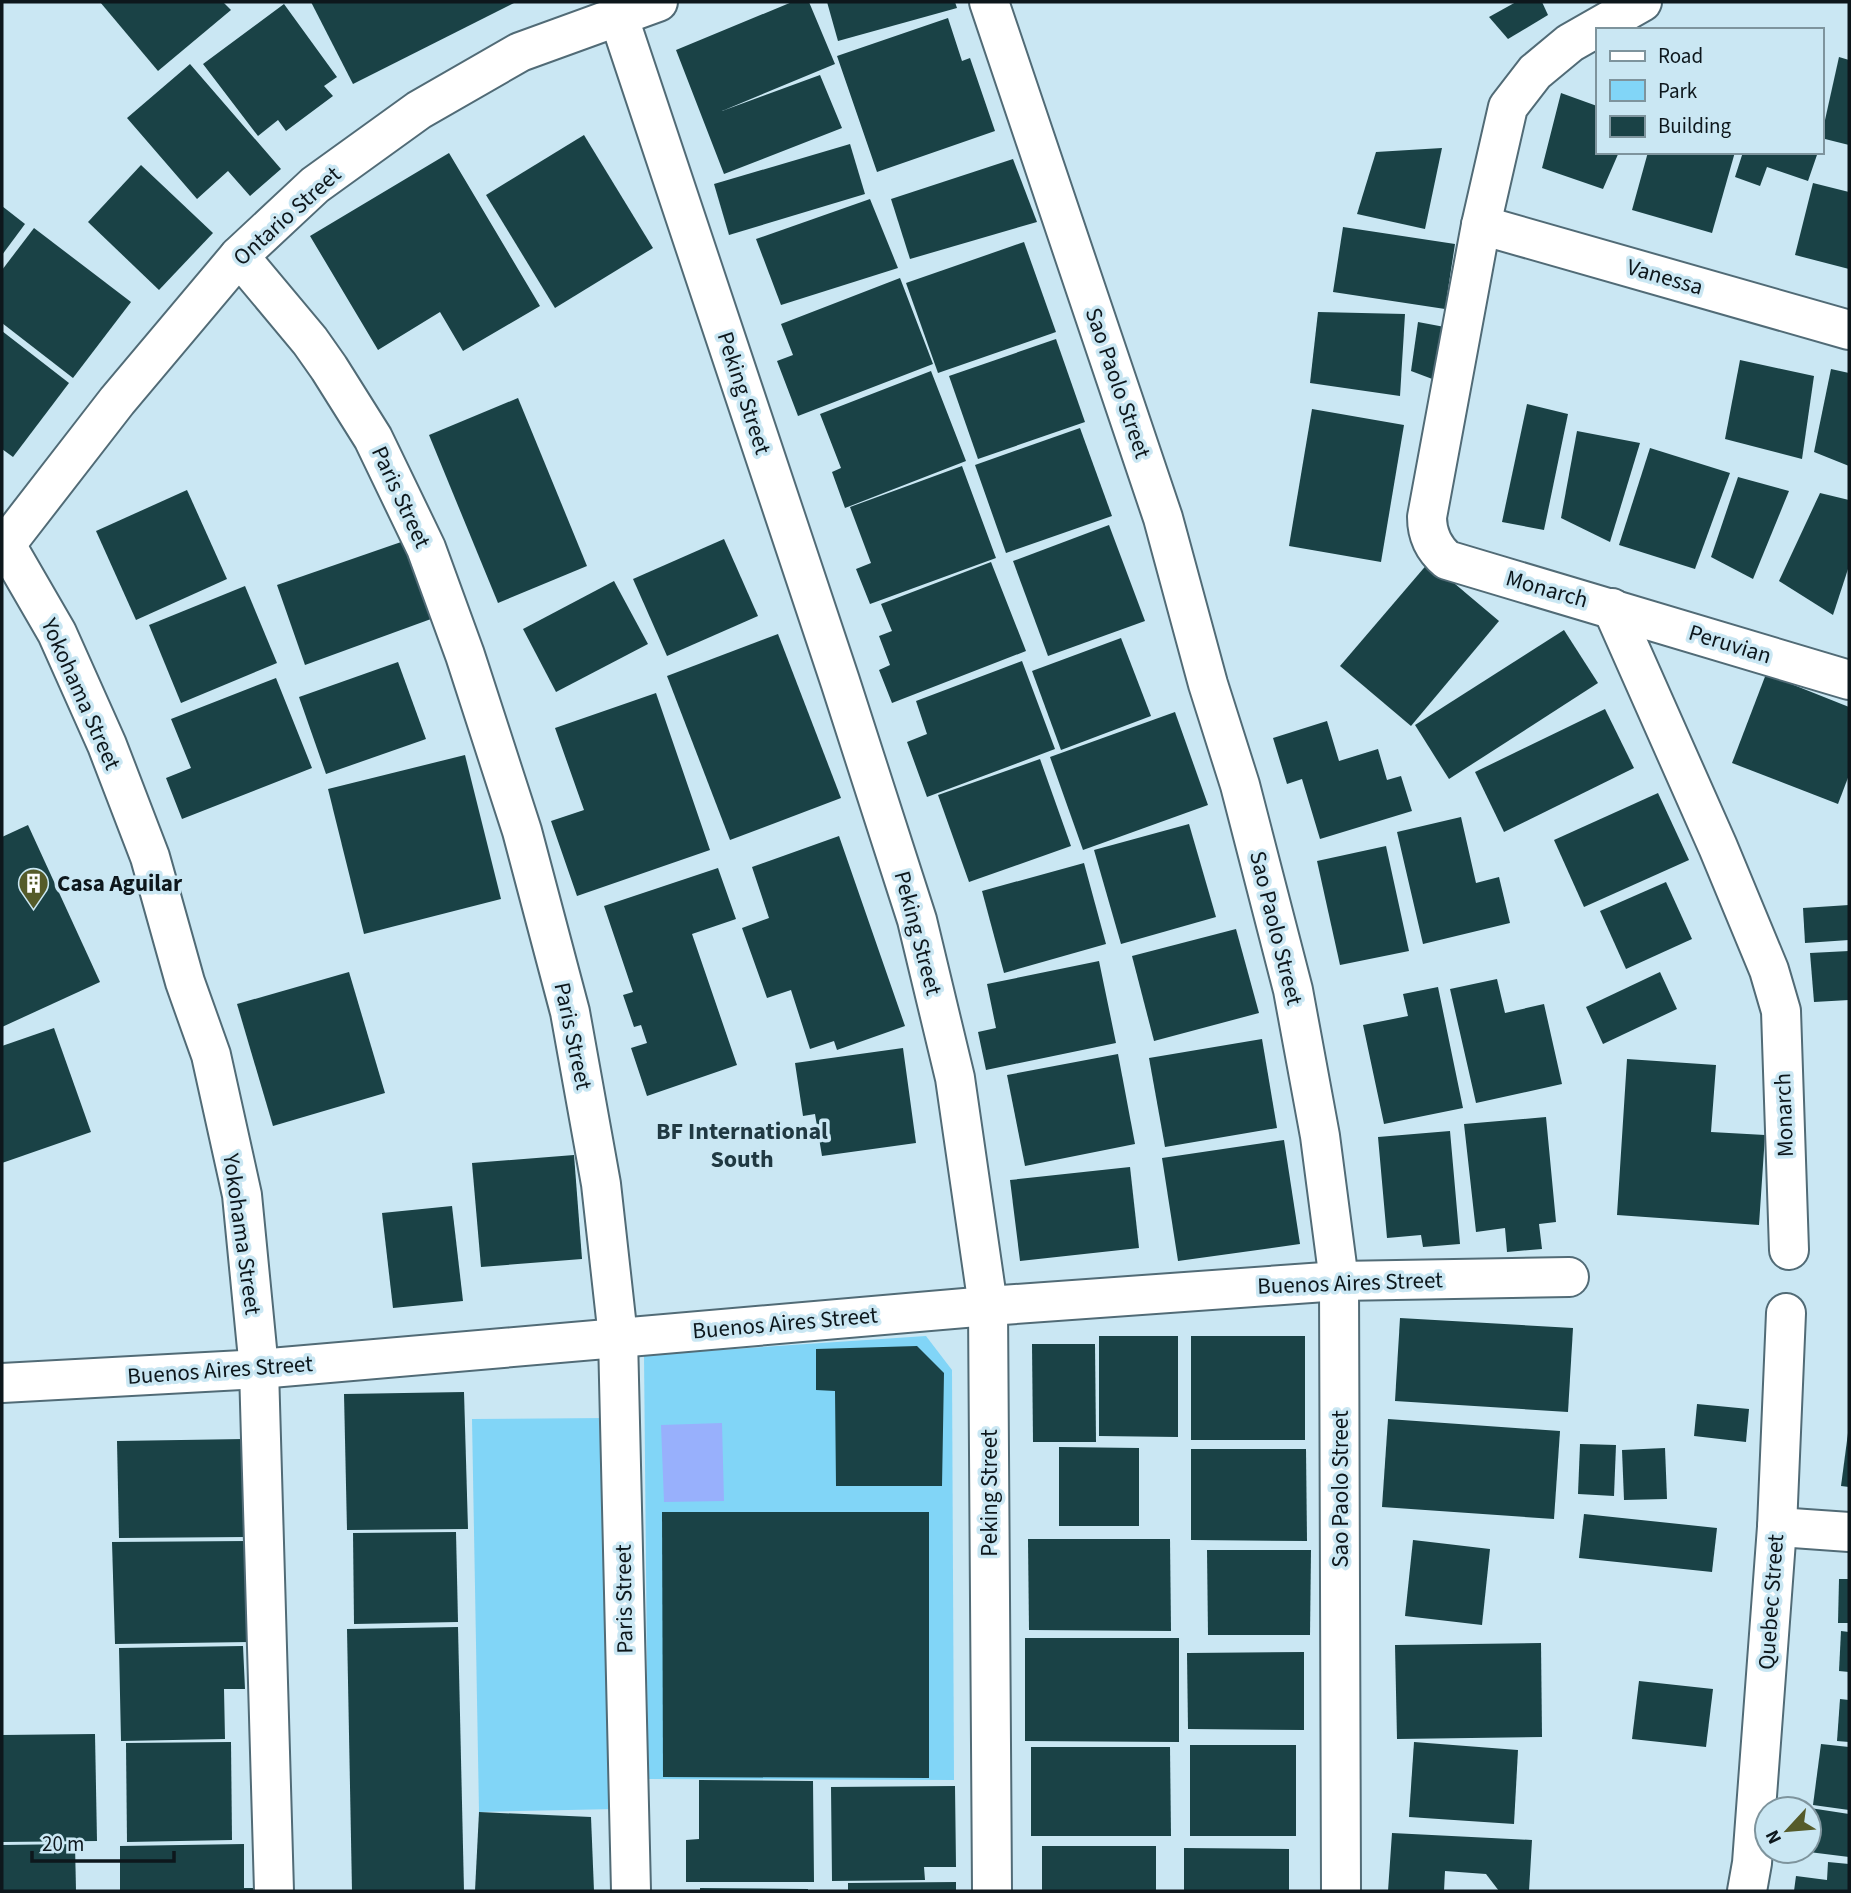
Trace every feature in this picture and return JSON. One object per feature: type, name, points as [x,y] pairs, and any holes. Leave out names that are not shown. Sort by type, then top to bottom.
[{"type":"street","name":"Ontario Street","points":[[4,541],[239,256],[315,185],[419,110],[520,52],[658,2]]},
{"type":"street","name":"Sao Paolo Street","points":[[989,2],[1163,517],[1208,684],[1240,786],[1293,990],[1320,1136],[1339,1281],[1342,1891]]},
{"type":"street","name":"Monarch","points":[[1596,28],[1642,2]]},
{"type":"street","name":"Peking Street","points":[[618,15],[917,920],[956,1078],[988,1306],[992,1891]]},
{"type":"street","name":"Monarch","points":[[1596,28],[1570,43],[1535,72],[1508,107],[1480,225],[1427,517],[1432,540],[1437,551],[1447,561],[1612,608],[1718,847],[1769,970],[1781,1011],[1789,1250]]},
{"type":"street","name":"Vanessa","points":[[1480,225],[1849,330]]},
{"type":"street","name":"Paris Street","points":[[239,256],[310,341],[373,438],[426,548],[465,655],[522,831],[570,1012],[601,1184],[618,1337],[631,1891]]},
{"type":"street","name":"Yokohama Street","points":[[4,541],[57,633],[107,745],[150,857],[185,982],[211,1055],[242,1195],[259,1369],[274,1891]]},
{"type":"street","name":"Peruvian","points":[[1612,608],[1849,680]]},
{"type":"street","name":"Buenos Aires Street","points":[[2,1383],[259,1369],[988,1306],[1339,1281],[1569,1277]]},
{"type":"street","name":"Quebec Street","points":[[1747,1891],[1752,1863],[1777,1527],[1786,1313]]},
{"type":"street","points":[[1777,1527],[1849,1532]]},
{"type":"green space","points":[[926,1336],[952,1370],[954,1780],[648,1779],[644,1355]]},
{"type":"green space","points":[[608,1418],[616,1809],[479,1812],[472,1419]]},
{"type":"shaded area","points":[[722,1423],[724,1501],[664,1502],[661,1425]]},
{"type":"building","points":[[100,2],[223,2],[231,10],[158,71]]},
{"type":"building","points":[[311,2],[516,2],[353,84]]},
{"type":"building","points":[[792,2],[809,2],[835,64],[722,111],[820,75],[842,128],[724,174],[676,50]]},
{"type":"building","points":[[827,2],[955,2],[957,8],[838,41]]},
{"type":"building","points":[[1516,2],[1542,2],[1548,15],[1508,39],[1489,17]]},
{"type":"building","points":[[284,4],[337,77],[324,86],[333,96],[286,131],[278,120],[258,136],[203,64]]},
{"type":"building","points":[[948,18],[962,61],[970,58],[995,131],[877,172],[837,56]]},
{"type":"building","points":[[1839,57],[1849,60],[1849,145],[1823,138]]},
{"type":"building","points":[[190,64],[281,169],[250,196],[228,171],[197,199],[127,118]]},
{"type":"building","points":[[1561,93],[1596,106],[1596,154],[1618,154],[1603,189],[1542,168]]},
{"type":"building","points":[[584,135],[653,248],[555,308],[486,195]]},
{"type":"building","points":[[850,144],[865,194],[729,235],[714,184]]},
{"type":"building","points":[[1442,148],[1425,229],[1357,214],[1376,152]]},
{"type":"building","points":[[449,153],[540,306],[463,351],[440,312],[378,350],[310,236]]},
{"type":"building","points":[[1647,154],[1734,154],[1712,233],[1632,210]]},
{"type":"building","points":[[1742,154],[1817,154],[1808,181],[1767,167],[1760,186],[1735,177]]},
{"type":"building","points":[[1013,159],[1037,222],[910,259],[891,199]]},
{"type":"building","points":[[141,165],[213,233],[159,290],[88,222]]},
{"type":"building","points":[[1813,183],[1849,192],[1849,269],[1795,255]]},
{"type":"building","points":[[870,199],[898,268],[781,305],[756,239]]},
{"type":"building","points":[[2,206],[25,224],[2,255]]},
{"type":"building","points":[[1343,227],[1455,244],[1445,309],[1333,292]]},
{"type":"building","points":[[34,228],[131,302],[73,378],[2,323],[2,270]]},
{"type":"building","points":[[1024,242],[1056,332],[938,373],[906,283]]},
{"type":"building","points":[[900,278],[933,364],[798,416],[777,361],[793,355],[781,324]]},
{"type":"building","points":[[1318,312],[1405,314],[1400,396],[1310,383]]},
{"type":"building","points":[[1418,322],[1450,328],[1443,383],[1411,371]]},
{"type":"building","points":[[2,331],[69,383],[13,457],[2,449]]},
{"type":"building","points":[[1056,339],[1085,422],[978,459],[949,376]]},
{"type":"building","points":[[1740,360],[1814,376],[1802,459],[1725,439]]},
{"type":"building","points":[[1831,369],[1849,373],[1849,466],[1814,452]]},
{"type":"building","points":[[931,371],[966,461],[845,508],[832,472],[841,468],[820,414]]},
{"type":"building","points":[[518,398],[587,566],[498,603],[429,435]]},
{"type":"building","points":[[1527,404],[1568,414],[1544,530],[1502,522]]},
{"type":"building","points":[[1312,409],[1404,425],[1381,562],[1289,546]]},
{"type":"building","points":[[1080,428],[1112,516],[1006,553],[975,465]]},
{"type":"building","points":[[1577,431],[1640,443],[1610,542],[1561,518]]},
{"type":"building","points":[[1650,448],[1730,473],[1695,569],[1619,545]]},
{"type":"building","points":[[962,466],[996,558],[870,604],[856,569],[871,563],[850,507]]},
{"type":"building","points":[[1738,477],[1789,491],[1753,579],[1711,557]]},
{"type":"building","points":[[187,490],[227,579],[136,620],[96,531]]},
{"type":"building","points":[[1820,493],[1849,500],[1849,566],[1833,615],[1779,581]]},
{"type":"building","points":[[1109,525],[1145,621],[1048,656],[1013,561]]},
{"type":"building","points":[[724,539],[758,616],[667,656],[633,579]]},
{"type":"building","points":[[404,541],[431,619],[305,665],[277,585]]},
{"type":"building","points":[[991,562],[1026,651],[892,703],[879,670],[890,665],[879,636],[892,631],[881,604]]},
{"type":"building","points":[[1429,562],[1499,621],[1411,726],[1340,666]]},
{"type":"building","points":[[614,581],[648,644],[556,692],[523,629]]},
{"type":"building","points":[[245,586],[277,663],[181,703],[149,625]]},
{"type":"building","points":[[1564,630],[1598,683],[1449,779],[1415,725]]},
{"type":"building","points":[[778,634],[841,798],[730,840],[667,676]]},
{"type":"building","points":[[1121,638],[1151,716],[1061,750],[1032,671]]},
{"type":"building","points":[[1022,661],[1055,749],[927,797],[907,742],[927,734],[916,701]]},
{"type":"building","points":[[398,662],[426,739],[326,774],[299,697]]},
{"type":"building","points":[[1766,674],[1849,707],[1849,775],[1838,804],[1732,763]]},
{"type":"building","points":[[276,678],[312,768],[182,819],[166,778],[191,768],[171,719]]},
{"type":"building","points":[[656,693],[710,850],[577,896],[551,821],[584,810],[555,728]]},
{"type":"building","points":[[1605,709],[1634,768],[1504,832],[1475,772]]},
{"type":"building","points":[[1175,712],[1208,805],[1083,850],[1050,757]]},
{"type":"building","points":[[1327,721],[1339,761],[1378,749],[1387,780],[1401,776],[1412,811],[1320,839],[1302,779],[1287,784],[1273,738]]},
{"type":"building","points":[[465,755],[501,899],[364,934],[328,789]]},
{"type":"building","points":[[1040,759],[1071,846],[969,882],[938,795]]},
{"type":"building","points":[[1658,793],[1689,860],[1584,907],[1554,840]]},
{"type":"building","points":[[1461,817],[1476,883],[1499,877],[1510,923],[1423,944],[1397,832]]},
{"type":"building","points":[[1189,824],[1216,917],[1121,944],[1094,850]]},
{"type":"building","name":"Casa Aguilar","points":[[28,825],[100,982],[2,1027],[2,837]]},
{"type":"building","points":[[839,836],[905,1026],[837,1050],[834,1041],[810,1049],[791,990],[767,998],[742,928],[769,918],[752,867]]},
{"type":"building","points":[[1386,846],[1409,951],[1340,965],[1317,861]]},
{"type":"building","points":[[1084,863],[1106,944],[1004,973],[982,891]]},
{"type":"building","points":[[718,868],[736,919],[692,934],[737,1065],[647,1096],[631,1048],[647,1043],[641,1025],[634,1027],[623,995],[633,992],[604,906]]},
{"type":"building","points":[[1666,882],[1692,939],[1626,969],[1600,911]]},
{"type":"building","points":[[1849,905],[1849,940],[1805,943],[1803,908]]},
{"type":"building","points":[[1236,929],[1259,1013],[1154,1041],[1132,956]]},
{"type":"building","points":[[1849,951],[1849,1000],[1814,1002],[1810,953]]},
{"type":"building","points":[[1099,961],[1116,1043],[986,1070],[978,1032],[996,1028],[987,984]]},
{"type":"building","points":[[349,972],[385,1093],[273,1126],[237,1004]]},
{"type":"building","points":[[1660,972],[1677,1009],[1603,1044],[1586,1007]]},
{"type":"building","points":[[1497,979],[1505,1013],[1544,1004],[1562,1084],[1476,1103],[1450,989]]},
{"type":"building","points":[[1438,987],[1463,1108],[1384,1124],[1363,1025],[1408,1016],[1403,994]]},
{"type":"building","points":[[54,1028],[91,1132],[2,1163],[2,1046]]},
{"type":"building","points":[[1262,1039],[1277,1128],[1165,1147],[1149,1058]]},
{"type":"building","points":[[903,1048],[916,1143],[822,1156],[815,1114],[803,1116],[795,1063]]},
{"type":"building","points":[[1118,1054],[1135,1144],[1025,1166],[1007,1075]]},
{"type":"building","points":[[1627,1059],[1716,1065],[1711,1132],[1765,1135],[1759,1225],[1617,1215]]},
{"type":"building","points":[[1546,1117],[1556,1222],[1539,1224],[1542,1249],[1507,1252],[1505,1228],[1476,1232],[1464,1124]]},
{"type":"building","points":[[1450,1131],[1460,1244],[1423,1247],[1421,1235],[1387,1238],[1378,1137]]},
{"type":"building","points":[[1284,1140],[1300,1244],[1178,1261],[1162,1158]]},
{"type":"building","points":[[574,1155],[582,1259],[481,1267],[472,1163]]},
{"type":"building","points":[[1130,1167],[1139,1248],[1020,1261],[1010,1180]]},
{"type":"building","points":[[452,1206],[463,1301],[393,1308],[382,1213]]},
{"type":"building","points":[[1400,1318],[1573,1328],[1568,1412],[1395,1401]]},
{"type":"building","points":[[1099,1336],[1178,1336],[1178,1437],[1099,1436]]},
{"type":"building","points":[[1191,1336],[1305,1336],[1305,1440],[1191,1440]]},
{"type":"building","points":[[1032,1344],[1095,1344],[1096,1442],[1033,1442]]},
{"type":"building","points":[[917,1346],[944,1373],[942,1486],[836,1486],[835,1391],[816,1390],[816,1349]]},
{"type":"building","points":[[464,1392],[468,1529],[347,1530],[344,1394]]},
{"type":"building","points":[[1697,1404],[1749,1409],[1746,1442],[1694,1436]]},
{"type":"building","points":[[1388,1419],[1560,1431],[1554,1519],[1382,1507]]},
{"type":"building","points":[[1849,1433],[1849,1487],[1841,1486]]},
{"type":"building","points":[[245,1439],[247,1537],[119,1538],[117,1441]]},
{"type":"building","points":[[1580,1444],[1616,1445],[1614,1496],[1578,1494]]},
{"type":"building","points":[[1059,1447],[1139,1448],[1139,1526],[1059,1526]]},
{"type":"building","points":[[1665,1448],[1667,1499],[1624,1500],[1622,1450]]},
{"type":"building","points":[[1191,1449],[1306,1449],[1307,1541],[1191,1540]]},
{"type":"building","points":[[662,1512],[929,1512],[929,1778],[663,1777]]},
{"type":"building","points":[[1584,1514],[1717,1528],[1712,1572],[1579,1558]]},
{"type":"building","points":[[456,1532],[458,1622],[354,1624],[353,1533]]},
{"type":"building","points":[[1028,1539],[1170,1539],[1171,1631],[1029,1630]]},
{"type":"building","points":[[1413,1540],[1490,1549],[1482,1625],[1405,1616]]},
{"type":"building","points":[[247,1541],[249,1642],[115,1644],[112,1542]]},
{"type":"building","points":[[1207,1550],[1311,1550],[1310,1635],[1208,1635]]},
{"type":"building","points":[[1839,1579],[1849,1579],[1849,1623],[1838,1623]]},
{"type":"building","points":[[458,1627],[464,1891],[352,1891],[347,1629]]},
{"type":"building","points":[[1841,1631],[1849,1632],[1849,1672],[1839,1671]]},
{"type":"building","points":[[1025,1638],[1179,1638],[1179,1742],[1025,1741]]},
{"type":"building","points":[[1541,1643],[1542,1737],[1397,1739],[1395,1645]]},
{"type":"building","points":[[243,1646],[245,1689],[224,1689],[225,1739],[121,1741],[119,1648]]},
{"type":"building","points":[[1304,1652],[1304,1730],[1188,1729],[1187,1653]]},
{"type":"building","points":[[1639,1681],[1713,1689],[1706,1747],[1632,1739]]},
{"type":"building","points":[[1840,1699],[1849,1700],[1849,1742],[1837,1741]]},
{"type":"building","points":[[95,1734],[97,1841],[2,1842],[2,1735]]},
{"type":"building","points":[[231,1742],[232,1840],[127,1842],[126,1743]]},
{"type":"building","points":[[1414,1742],[1518,1750],[1514,1824],[1409,1817]]},
{"type":"building","points":[[1821,1744],[1849,1747],[1849,1810],[1823,1806],[1823,1795],[1814,1795]]},
{"type":"building","points":[[1190,1745],[1296,1745],[1296,1836],[1190,1836]]},
{"type":"building","points":[[1031,1747],[1170,1747],[1171,1836],[1031,1836]]},
{"type":"building","points":[[699,1780],[813,1781],[814,1882],[686,1882],[686,1840],[699,1839]]},
{"type":"building","points":[[955,1786],[956,1867],[924,1867],[925,1880],[832,1881],[831,1787]]},
{"type":"building","points":[[1823,1810],[1849,1814],[1849,1857],[1823,1854]]},
{"type":"building","points":[[479,1812],[591,1817],[594,1891],[475,1891]]},
{"type":"building","points":[[1392,1833],[1532,1840],[1529,1891],[1499,1891],[1486,1874],[1445,1871],[1444,1891],[1388,1891]]},
{"type":"building","points":[[75,1844],[76,1891],[2,1891],[2,1845]]},
{"type":"building","points":[[244,1844],[244,1888],[253,1888],[253,1891],[120,1891],[120,1846]]},
{"type":"building","points":[[1042,1846],[1156,1846],[1156,1891],[1042,1891]]},
{"type":"building","points":[[1184,1848],[1289,1849],[1289,1891],[1184,1891]]},
{"type":"building","points":[[1828,1862],[1849,1864],[1849,1891],[1794,1891],[1796,1876],[1827,1880]]},
{"type":"building","points":[[956,1882],[956,1891],[848,1891],[848,1883]]},
{"type":"building","points":[[700,1888],[808,1889],[808,1891],[700,1891]]},
{"type":"place","name":"Casa Aguilar","points":[[34,910]]},
{"type":"district","name":"BF International South","points":[[742,1145]]}]
